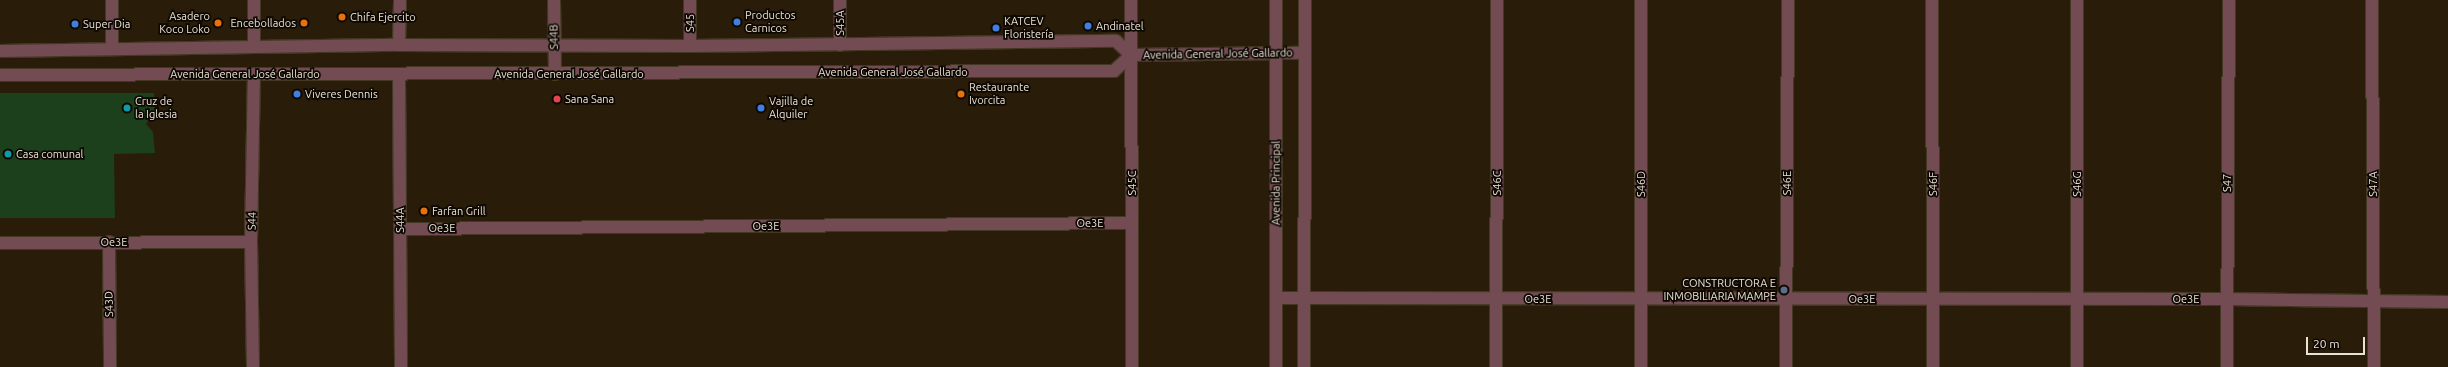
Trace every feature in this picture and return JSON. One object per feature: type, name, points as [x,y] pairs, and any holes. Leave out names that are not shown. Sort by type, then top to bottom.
[{"type":"street","points":[[112,0],[112,48]]},
{"type":"street","points":[[254,0],[254,47]]},
{"type":"street","points":[[399,45],[400,0]]},
{"type":"street","name":"S44B","points":[[554,0],[555,74]]},
{"type":"street","name":"S45","points":[[690,0],[690,46]]},
{"type":"street","name":"S45A","points":[[840,0],[840,45]]},
{"type":"street","name":"S45C","points":[[1132,0],[1132,367]]},
{"type":"street","name":"Avenida Principal","points":[[1276,0],[1276,367]]},
{"type":"street","points":[[1304,367],[1305,0]]},
{"type":"street","name":"S46C","points":[[1496,367],[1498,0]]},
{"type":"street","name":"S46D","points":[[1641,0],[1642,367]]},
{"type":"street","name":"S46E","points":[[1786,367],[1788,0]]},
{"type":"street","name":"S46F","points":[[1932,0],[1933,367]]},
{"type":"street","name":"S46G","points":[[2076,367],[2077,0]]},
{"type":"street","name":"S47","points":[[2227,367],[2226,299],[2229,0]]},
{"type":"street","name":"S47A","points":[[2372,0],[2374,367]]},
{"type":"street","name":"Avenida General José Gallardo","points":[[0,51],[112,48],[399,45],[554,44],[690,46],[1116,41],[1132,55]]},
{"type":"street","name":"Avenida General José Gallardo","points":[[0,75],[1114,71],[1132,55],[1305,53]]},
{"type":"street","name":"S44","points":[[253,367],[252,242],[254,74]]},
{"type":"street","name":"S44A","points":[[399,74],[401,367]]},
{"type":"street","name":"Oe3E","points":[[400,228],[1132,223]]},
{"type":"street","name":"S43D","points":[[108,242],[110,367]]},
{"type":"street","name":"Oe3E","points":[[0,243],[252,242]]},
{"type":"street","name":"Oe3E","points":[[1276,298],[2226,299],[2448,302]]},
{"type":"green space","points":[[0,93],[154,93],[155,111],[146,124],[153,132],[155,153],[114,154],[115,218],[0,218]]},
{"type":"place","name":"Chifa Ejercito","points":[[342,17]]},
{"type":"place","name":"Productos Carnicos","points":[[737,22]]},
{"type":"place","name":"Asadero Koco Loko","points":[[218,23]]},
{"type":"place","name":"Encebollados","points":[[304,23]]},
{"type":"place","name":"Super Dia","points":[[75,24]]},
{"type":"place","name":"Andinatel","points":[[1088,26]]},
{"type":"place","name":"KATCEV Floristería","points":[[996,28]]},
{"type":"place","name":"Viveres Dennis","points":[[297,94]]},
{"type":"place","name":"Restaurante Ivorcita","points":[[961,94]]},
{"type":"place","name":"Sana Sana","points":[[557,99]]},
{"type":"place","name":"Cruz de la Iglesia","points":[[127,108]]},
{"type":"place","name":"Vajilla de Alquiler","points":[[761,108]]},
{"type":"place","name":"Casa comunal","points":[[8,154]]},
{"type":"place","name":"Farfan Grill","points":[[424,211]]},
{"type":"place","name":"CONSTRUCTORA E INMOBILIARIA MAMPE","points":[[1784,290]]}]
